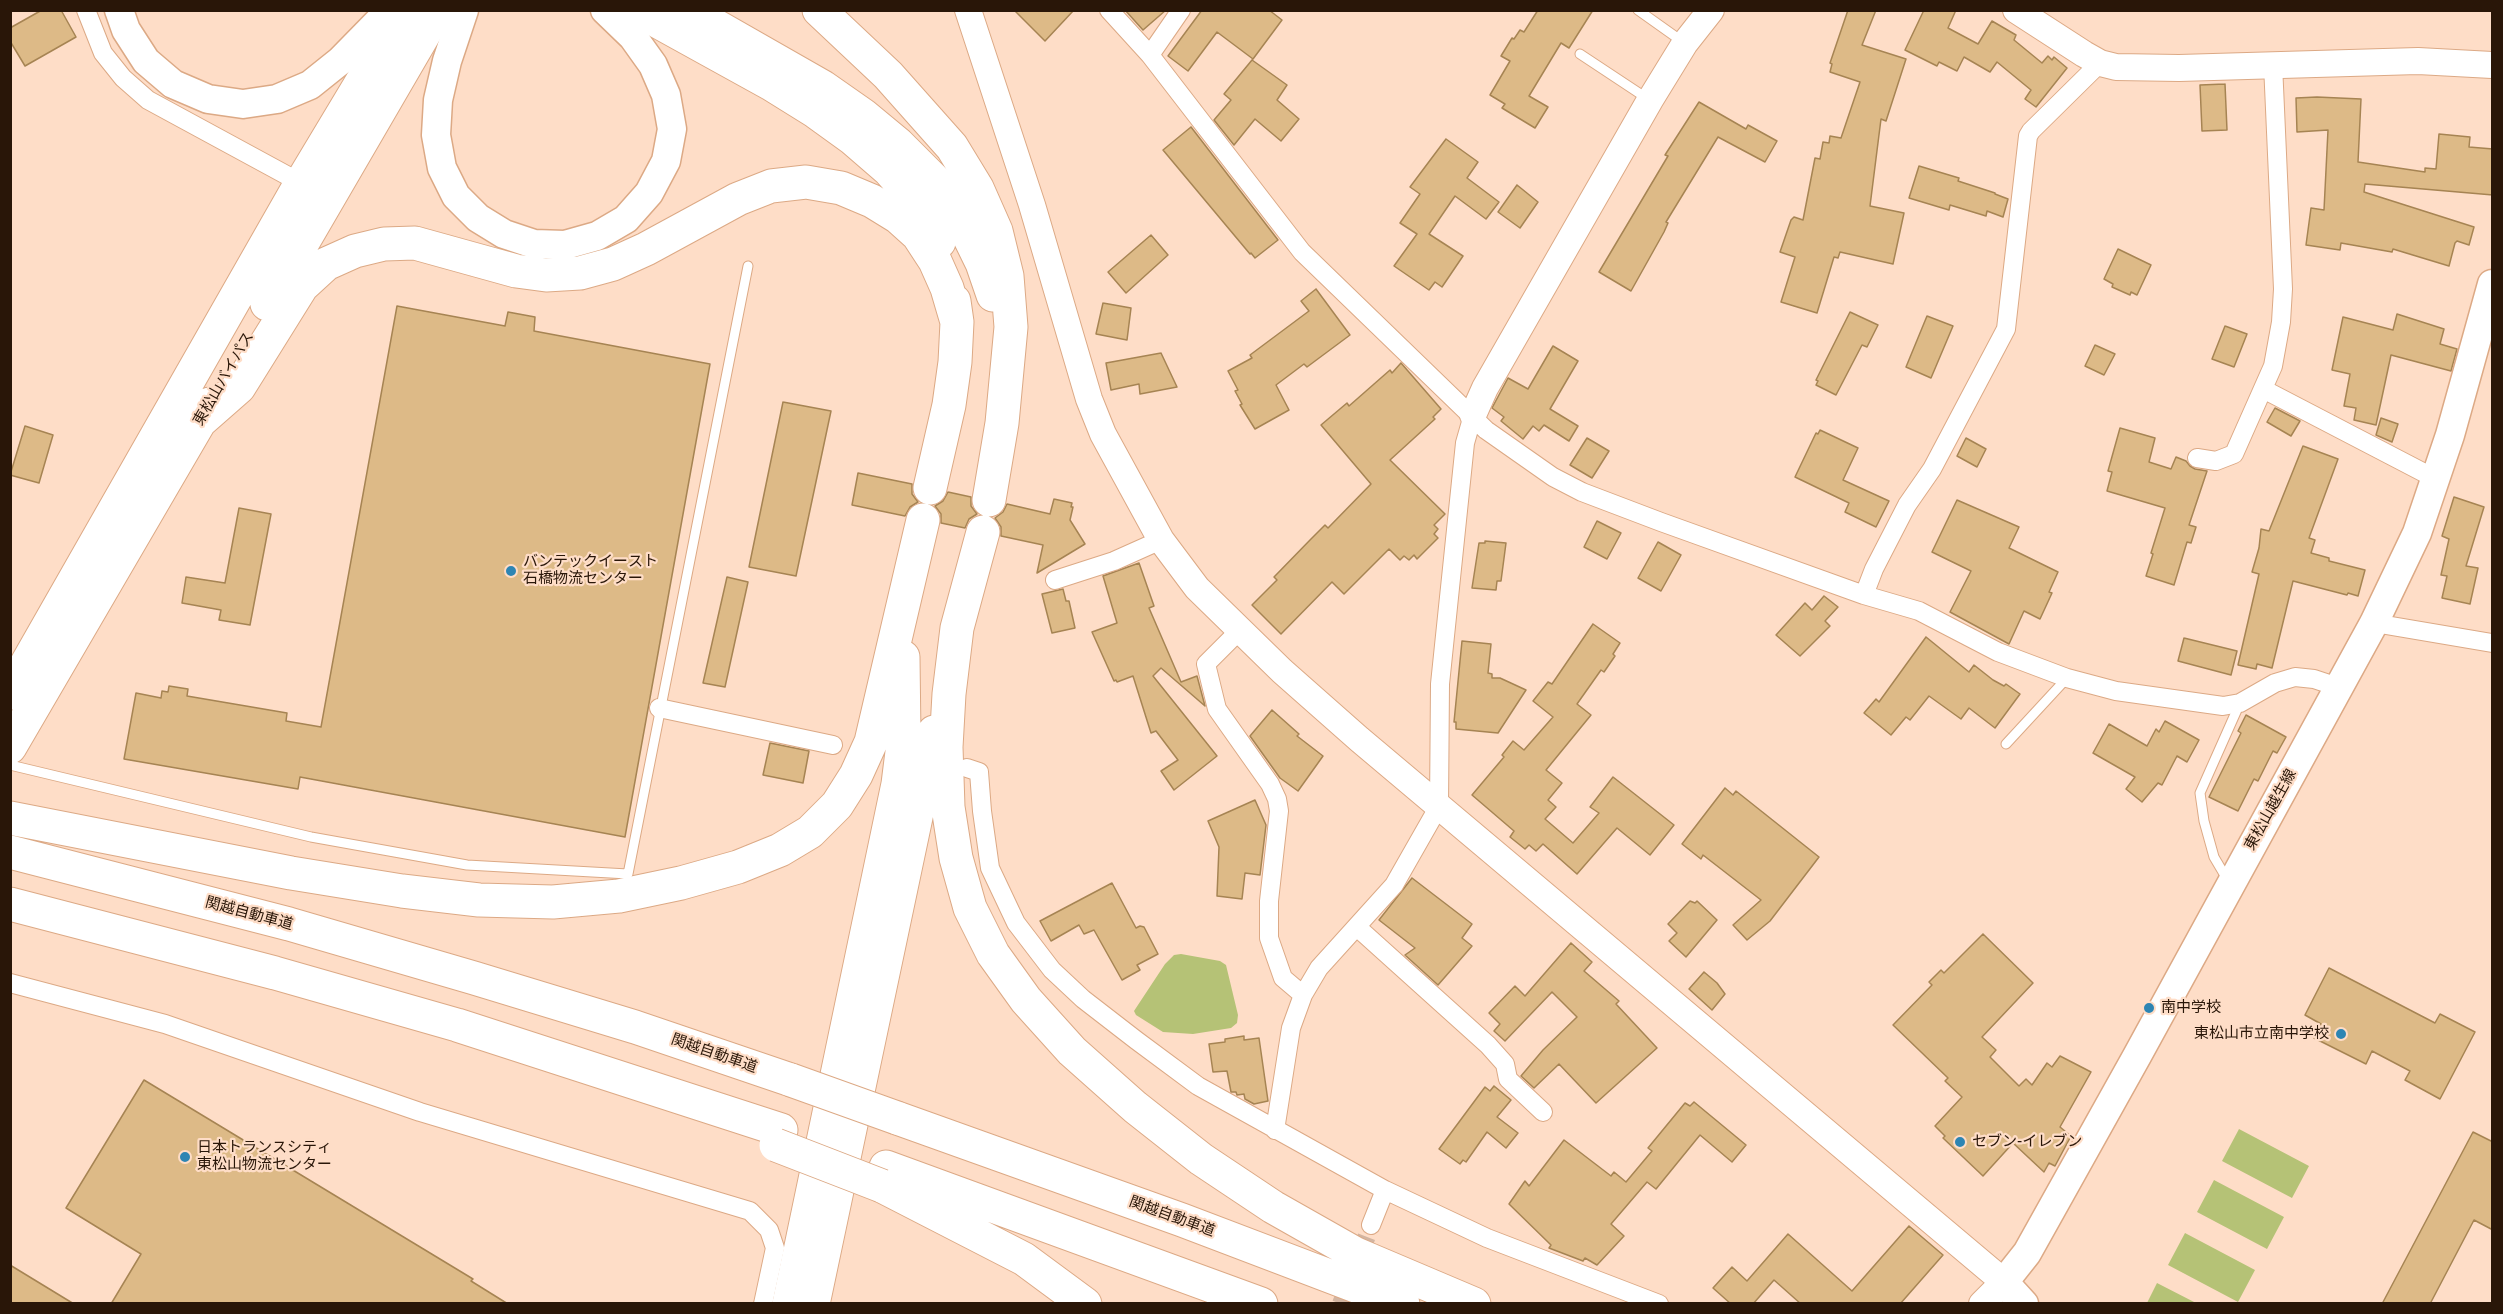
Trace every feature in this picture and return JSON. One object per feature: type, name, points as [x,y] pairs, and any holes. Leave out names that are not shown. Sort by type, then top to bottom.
[{"type":"highway","name":"東松山バイパス","points":[[10,693],[301,183],[405,10]]},
{"type":"highway","name":"東松山バイパス","points":[[10,747],[438,10]]},
{"type":"highway","points":[[637,10],[771,84],[816,112],[889,170],[919,204],[937,235],[950,271],[957,322],[955,362],[949,405],[930,488]]},
{"type":"highway","points":[[688,10],[774,58],[863,115],[898,144],[933,179],[961,220],[982,262],[997,306],[1008,377]]},
{"type":"highway","points":[[819,10],[888,75],[951,147],[977,188],[996,231],[1007,276],[1011,327],[1008,377],[989,500]]},
{"type":"highway","points":[[198,423],[239,387],[302,286],[326,264],[354,250],[384,244],[415,243],[516,271],[546,275],[579,273],[621,261],[738,199],[771,186],[806,182],[842,188],[872,201],[898,217],[918,235],[935,261],[947,288],[957,322]]},
{"type":"highway","points":[[10,818],[291,873],[402,891],[479,900],[553,902],[619,896],[681,883],[738,867],[780,850],[810,832],[837,805],[856,775],[871,742],[923,520]]},
{"type":"highway","points":[[813,1304],[957,628],[983,532]]},
{"type":"highway","points":[[789,1304],[898,784],[904,736],[905,696],[902,610]]},
{"type":"highway","points":[[957,628],[949,694],[946,747],[948,807],[956,858],[970,908],[993,954],[1026,1000],[1072,1051],[1135,1107],[1210,1165],[1273,1207],[1356,1254],[1474,1304]]},
{"type":"highway","name":"関越自動車道","points":[[10,852],[289,924],[634,1027],[791,1080],[1182,1220],[1403,1304]]},
{"type":"highway","points":[[10,904],[275,973],[458,1025],[884,1176],[1261,1304]]},
{"type":"highway","points":[[884,1176],[1024,1259],[1085,1304]]},
{"type":"main road","points":[[119,10],[126,30],[146,61],[173,84],[208,99],[243,104],[277,99],[310,85],[340,61],[390,10]]},
{"type":"main road","points":[[464,10],[447,61],[438,100],[436,135],[442,168],[456,196],[478,218],[504,234],[534,244],[565,245],[597,236],[626,219],[649,193],[666,161],[672,129],[666,95],[653,65],[633,37],[605,10]]},
{"type":"main road","name":"東松山越生線","points":[[2004,1282],[2027,1253],[2374,623],[2417,533],[2436,479],[2491,297]]},
{"type":"main road","points":[[2004,1282],[2024,1304]]},
{"type":"street","points":[[86,10],[103,53],[123,78],[148,100],[301,183]]},
{"type":"street","points":[[968,10],[1032,205],[1089,399],[1103,434],[1161,540],[1197,588],[1239,631],[1359,739],[2004,1282],[1982,1304]]},
{"type":"street","points":[[1109,10],[1150,55],[1302,252],[1486,430],[1553,477],[1582,492],[1864,596],[1919,611],[1998,652],[2067,678],[2116,691],[2223,706],[2240,703],[2275,682],[2295,677],[2314,679],[2338,687]]},
{"type":"street","points":[[1150,55],[1181,10]]},
{"type":"street","points":[[1275,1130],[1291,1028],[1303,995],[1319,968],[1358,928],[1394,885],[1439,806],[1440,684],[1465,443],[1473,416],[1485,388],[1650,100],[1685,44],[1711,10]]},
{"type":"street","points":[[2016,10],[2100,63],[2129,68],[2418,61],[2493,64]]},
{"type":"street","points":[[1864,596],[1874,569],[1907,505],[1932,470],[2006,329],[2028,136],[2039,122],[2100,63]]},
{"type":"street","points":[[2197,458],[2216,461],[2234,454],[2273,366],[2281,322],[2283,289],[2273,63]]},
{"type":"street","points":[[2263,389],[2436,479]]},
{"type":"street","points":[[1055,580],[1114,561],[1161,540]]},
{"type":"street","points":[[2374,623],[2493,643]]},
{"type":"street","points":[[1239,631],[1206,664],[1217,709],[1270,784],[1277,799],[1279,811],[1269,901],[1269,938],[1283,978],[1303,995]]},
{"type":"street","points":[[659,708],[833,745]]},
{"type":"street","points":[[967,768],[979,772],[990,868],[1016,923],[1052,970],[1083,999],[1198,1086],[1385,1190],[1487,1238],[1659,1304]]},
{"type":"street","points":[[1358,928],[1488,1046],[1505,1064],[1508,1079],[1543,1112]]},
{"type":"street","points":[[10,983],[165,1024],[420,1112],[750,1211],[769,1230],[775,1248],[763,1304]]},
{"type":"street","points":[[1371,1225],[1385,1190]]},
{"type":"lane","points":[[1638,10],[1685,44]]},
{"type":"lane","points":[[1580,54],[1650,100]]},
{"type":"lane","points":[[10,765],[311,837],[467,866],[628,874],[748,266]]},
{"type":"lane","points":[[2006,744],[2067,678]]},
{"type":"lane","points":[[2230,885],[2214,857],[2204,821],[2200,793],[2240,703]]},
{"type":"green space","points":[[1181,954],[1220,961],[1226,965],[1238,1015],[1237,1023],[1231,1028],[1193,1034],[1163,1032],[1136,1015],[1134,1011],[1165,964],[1174,955]]},
{"type":"green space","points":[[2239,1129],[2309,1166],[2292,1198],[2222,1161]]},
{"type":"green space","points":[[2214,1180],[2284,1217],[2267,1249],[2197,1212]]},
{"type":"green space","points":[[2185,1233],[2255,1270],[2238,1302],[2168,1265]]},
{"type":"green space","points":[[2157,1283],[2196,1303],[2147,1303]]},
{"type":"building","points":[[42,10],[61,10],[76,37],[25,66],[10,41],[10,28]]},
{"type":"building","points":[[1014,10],[1074,10],[1045,41]]},
{"type":"building","points":[[1125,10],[1166,10],[1143,30]]},
{"type":"building","points":[[1202,10],[1269,10],[1282,20],[1253,59],[1217,32],[1188,71],[1168,56]]},
{"type":"building","points":[[1538,10],[1593,10],[1569,48],[1561,43],[1529,96],[1548,107],[1535,128],[1502,108],[1505,104],[1490,95],[1510,61],[1501,56],[1512,38],[1514,39],[1520,30],[1524,32]]},
{"type":"building","points":[[1848,10],[1876,10],[1862,45],[1906,59],[1886,121],[1881,119],[1870,206],[1904,213],[1893,264],[1840,252],[1838,258],[1834,257],[1817,313],[1781,302],[1795,257],[1780,252],[1791,220],[1794,217],[1803,220],[1815,158],[1820,159],[1823,142],[1829,143],[1830,136],[1841,138],[1860,82],[1830,72],[1832,64],[1830,63]]},
{"type":"building","points":[[1924,10],[1956,10],[1948,28],[1978,44],[1992,21],[2016,35],[2014,40],[2042,63],[2048,56],[2052,60],[2054,57],[2067,68],[2036,107],[2025,99],[2031,90],[1997,62],[1990,72],[1964,57],[1957,71],[1939,62],[1937,66],[1905,50]]},
{"type":"building","points":[[1252,60],[1287,85],[1277,100],[1299,119],[1281,141],[1255,119],[1234,145],[1214,120],[1231,100],[1224,94]]},
{"type":"building","points":[[2225,84],[2227,130],[2202,131],[2200,85]]},
{"type":"building","points":[[2296,98],[2361,99],[2358,162],[2425,172],[2425,168],[2436,169],[2439,134],[2470,137],[2469,147],[2493,149],[2493,195],[2365,184],[2364,192],[2474,227],[2469,245],[2457,241],[2455,243],[2449,266],[2393,249],[2392,252],[2341,243],[2340,250],[2306,245],[2311,208],[2324,210],[2328,130],[2297,132]]},
{"type":"building","points":[[1699,102],[1746,129],[1748,125],[1777,141],[1765,162],[1718,137],[1666,222],[1668,223],[1664,232],[1631,291],[1599,272],[1668,156],[1665,155]]},
{"type":"building","points":[[1191,127],[1278,240],[1255,258],[1163,150]]},
{"type":"building","points":[[1446,139],[1478,162],[1467,178],[1499,202],[1486,219],[1455,196],[1429,234],[1463,256],[1442,287],[1435,282],[1429,290],[1394,266],[1417,234],[1400,223],[1420,194],[1410,187]]},
{"type":"building","points":[[1919,166],[1959,178],[1958,181],[2008,199],[2003,217],[1987,211],[1986,216],[1950,205],[1949,210],[1909,198]]},
{"type":"building","points":[[1517,185],[1538,202],[1520,228],[1498,212]]},
{"type":"building","points":[[1151,235],[1168,255],[1126,293],[1108,272]]},
{"type":"building","points":[[2118,249],[2151,265],[2137,295],[2131,292],[2130,295],[2112,287],[2113,284],[2104,279]]},
{"type":"building","points":[[1316,289],[1350,335],[1307,367],[1304,364],[1276,385],[1289,410],[1255,429],[1240,405],[1242,404],[1235,391],[1238,390],[1228,371],[1252,358],[1250,355],[1309,311],[1301,301]]},
{"type":"building","points":[[1103,303],[1131,308],[1127,340],[1096,334]]},
{"type":"building","name":"バンテックイースト 石橋物流センター","points":[[397,306],[505,326],[508,312],[535,317],[534,331],[710,364],[625,837],[300,777],[298,789],[124,759],[136,693],[161,698],[162,691],[168,692],[169,686],[188,689],[187,696],[287,713],[286,721],[321,727]]},
{"type":"building","points":[[1850,312],[1878,325],[1867,347],[1862,345],[1836,395],[1816,385],[1818,381],[1816,380]]},
{"type":"building","points":[[2397,314],[2444,329],[2440,344],[2457,349],[2451,371],[2391,355],[2376,425],[2354,420],[2356,408],[2344,406],[2350,374],[2332,370],[2343,317],[2393,330]]},
{"type":"building","points":[[1927,316],[1953,326],[1931,378],[1906,367]]},
{"type":"building","points":[[2225,326],[2247,334],[2234,367],[2212,359]]},
{"type":"building","points":[[2095,345],[2115,354],[2104,375],[2085,366]]},
{"type":"building","points":[[1553,346],[1578,361],[1550,409],[1578,426],[1569,441],[1544,425],[1539,431],[1533,426],[1523,439],[1501,421],[1504,417],[1492,408],[1508,378],[1528,389]]},
{"type":"building","points":[[1161,353],[1177,387],[1140,394],[1139,384],[1111,390],[1106,363]]},
{"type":"building","points":[[1401,363],[1441,409],[1433,417],[1435,419],[1390,460],[1445,514],[1434,525],[1438,529],[1434,534],[1438,538],[1417,559],[1414,555],[1409,560],[1404,556],[1400,560],[1389,549],[1344,594],[1332,582],[1281,634],[1252,605],[1277,580],[1274,577],[1311,539],[1325,525],[1328,528],[1371,484],[1321,425],[1347,403],[1349,406],[1390,370],[1392,373]]},
{"type":"building","points":[[783,402],[831,411],[796,576],[749,567]]},
{"type":"building","points":[[2275,408],[2300,421],[2291,436],[2267,422]]},
{"type":"building","points":[[2381,418],[2398,424],[2392,442],[2376,435]]},
{"type":"building","points":[[25,426],[53,435],[39,483],[10,475]]},
{"type":"building","points":[[2120,428],[2155,438],[2149,462],[2171,469],[2176,457],[2186,461],[2195,469],[2207,471],[2189,525],[2196,527],[2191,543],[2187,542],[2174,585],[2146,576],[2165,508],[2107,491],[2112,472],[2108,471]]},
{"type":"building","points":[[1820,430],[1858,448],[1843,480],[1889,501],[1876,527],[1845,512],[1849,503],[1795,477],[1816,433],[1818,434]]},
{"type":"building","points":[[1587,438],[1609,451],[1592,478],[1570,465]]},
{"type":"building","points":[[1966,438],[1986,449],[1977,467],[1957,456]]},
{"type":"building","points":[[2303,446],[2338,459],[2309,538],[2315,540],[2311,553],[2329,558],[2329,561],[2365,570],[2358,596],[2293,581],[2272,668],[2257,664],[2256,669],[2238,665],[2259,574],[2252,572],[2259,548],[2261,529],[2269,531]]},
{"type":"building","points":[[858,473],[912,484],[912,494],[918,502],[910,507],[905,516],[852,505]]},
{"type":"building","points":[[948,492],[971,497],[971,506],[977,514],[969,519],[965,528],[941,523],[941,514],[935,506],[943,501]]},
{"type":"building","points":[[2454,497],[2484,507],[2466,566],[2478,568],[2470,604],[2442,598],[2447,576],[2441,575],[2449,539],[2442,536]]},
{"type":"building","points":[[1054,499],[1072,503],[1070,520],[1085,544],[1037,573],[1043,545],[1001,536],[1001,527],[995,518],[1003,512],[1007,504],[1050,514]]},
{"type":"building","points":[[1957,500],[2019,527],[2009,548],[2058,572],[2049,592],[2052,593],[2040,619],[2024,611],[2009,644],[1950,612],[1971,571],[1932,552]]},
{"type":"building","points":[[239,508],[271,514],[250,625],[219,620],[221,610],[182,603],[186,577],[225,583]]},
{"type":"building","points":[[1597,521],[1621,533],[1607,559],[1584,547]]},
{"type":"building","points":[[1485,541],[1506,543],[1501,581],[1497,581],[1496,590],[1472,588],[1479,543],[1485,543]]},
{"type":"building","points":[[1658,542],[1681,555],[1661,591],[1638,578]]},
{"type":"building","points":[[1139,563],[1154,606],[1149,608],[1181,682],[1197,676],[1205,706],[1161,668],[1153,676],[1217,756],[1174,790],[1161,771],[1178,760],[1156,731],[1151,733],[1133,676],[1114,681],[1092,632],[1117,623],[1103,576]]},
{"type":"building","points":[[727,577],[748,582],[725,687],[703,683]]},
{"type":"building","points":[[1063,589],[1066,601],[1069,601],[1075,628],[1052,633],[1042,594]]},
{"type":"building","points":[[1824,596],[1838,607],[1825,621],[1830,626],[1800,656],[1776,635],[1805,603],[1812,610]]},
{"type":"building","points":[[1593,624],[1620,643],[1613,654],[1615,656],[1604,672],[1601,670],[1577,704],[1591,715],[1546,770],[1562,783],[1548,800],[1556,807],[1545,819],[1573,843],[1599,813],[1590,807],[1613,777],[1674,825],[1650,855],[1617,828],[1577,874],[1543,844],[1536,851],[1529,845],[1525,849],[1510,837],[1514,831],[1472,795],[1504,757],[1502,755],[1513,741],[1524,750],[1553,717],[1533,701],[1548,682],[1552,684]]},
{"type":"building","points":[[1926,637],[1969,672],[1974,665],[1993,680],[2004,686],[2006,684],[2020,694],[1995,728],[1969,708],[1961,719],[1929,696],[1910,720],[1906,717],[1891,735],[1864,713],[1876,699],[1879,702]]},
{"type":"building","points":[[2184,638],[2237,651],[2231,675],[2178,661]]},
{"type":"building","points":[[1462,641],[1491,644],[1488,673],[1492,674],[1492,678],[1500,678],[1526,690],[1498,733],[1456,729],[1456,722],[1454,722]]},
{"type":"building","points":[[1272,710],[1299,734],[1297,736],[1323,756],[1298,791],[1280,778],[1250,736]]},
{"type":"building","points":[[2246,715],[2286,737],[2277,753],[2273,751],[2258,781],[2254,779],[2238,811],[2209,797],[2241,733],[2238,731]]},
{"type":"building","points":[[2165,721],[2199,740],[2187,762],[2177,756],[2162,785],[2158,783],[2142,802],[2126,789],[2135,777],[2093,753],[2109,724],[2147,746],[2156,729],[2159,732]]},
{"type":"building","points":[[770,743],[809,751],[803,783],[763,775]]},
{"type":"building","points":[[1725,788],[1733,795],[1736,791],[1819,857],[1770,921],[1747,940],[1733,925],[1761,900],[1703,855],[1701,859],[1682,844]]},
{"type":"building","points":[[1255,800],[1266,825],[1260,875],[1245,873],[1242,899],[1217,896],[1219,847],[1208,821]]},
{"type":"building","points":[[1412,878],[1472,924],[1462,938],[1472,946],[1438,985],[1405,955],[1415,948],[1379,920]]},
{"type":"building","points":[[1112,883],[1136,928],[1144,927],[1158,954],[1137,965],[1140,970],[1122,980],[1094,930],[1084,934],[1079,925],[1051,941],[1040,921]]},
{"type":"building","points":[[1690,901],[1695,903],[1697,901],[1717,920],[1686,957],[1669,941],[1677,933],[1668,924]]},
{"type":"building","points":[[1983,934],[2033,983],[1982,1037],[1996,1050],[1990,1057],[2019,1086],[2026,1079],[2032,1085],[2047,1063],[2052,1067],[2060,1056],[2091,1072],[2060,1127],[2071,1136],[2055,1166],[2049,1163],[2044,1172],[2013,1143],[1983,1176],[1943,1138],[1945,1136],[1935,1126],[1962,1097],[1945,1081],[1948,1078],[1893,1025],[1932,985],[1929,982],[1941,970],[1944,973]]},
{"type":"building","points":[[1571,943],[1592,962],[1584,971],[1619,1001],[1616,1004],[1657,1048],[1596,1103],[1559,1064],[1534,1088],[1521,1076],[1543,1050],[1577,1017],[1552,992],[1505,1041],[1494,1031],[1500,1024],[1489,1013],[1515,986],[1525,996]]},
{"type":"building","points":[[2329,968],[2435,1023],[2440,1014],[2475,1032],[2440,1099],[2405,1080],[2410,1071],[2372,1051],[2366,1064],[2314,1038],[2321,1024],[2305,1015]]},
{"type":"building","points":[[1704,972],[1717,983],[1725,994],[1712,1010],[1689,989]]},
{"type":"building","points":[[1244,1036],[1244,1040],[1259,1038],[1268,1101],[1254,1104],[1245,1099],[1244,1094],[1237,1095],[1236,1092],[1231,1092],[1227,1071],[1213,1072],[1209,1044]]},
{"type":"building","name":"日本トランスシティ 東松山物流センター","points":[[144,1080],[473,1279],[471,1281],[508,1304],[111,1304],[141,1254],[66,1208]]},
{"type":"building","points":[[1494,1086],[1511,1100],[1497,1117],[1518,1133],[1506,1148],[1487,1132],[1466,1162],[1463,1160],[1460,1164],[1439,1149],[1485,1087],[1490,1091]]},
{"type":"building","points":[[1694,1102],[1746,1145],[1732,1162],[1700,1135],[1656,1189],[1647,1182],[1611,1224],[1624,1236],[1597,1265],[1585,1258],[1583,1261],[1549,1248],[1551,1245],[1509,1204],[1525,1181],[1529,1186],[1564,1140],[1611,1176],[1614,1172],[1626,1182],[1652,1151],[1648,1148],[1685,1103],[1690,1106]]},
{"type":"building","points":[[2473,1132],[2493,1142],[2493,1230],[2474,1220],[2430,1304],[2382,1304]]},
{"type":"building","points":[[1909,1226],[1943,1255],[1900,1304],[1801,1304],[1774,1280],[1753,1304],[1731,1304],[1713,1288],[1732,1267],[1747,1281],[1788,1234],[1852,1291]]},
{"type":"building","points":[[10,1265],[74,1304],[10,1304]]},
{"type":"tunnel","points":[[1341,1304],[1371,1225]]},
{"type":"place","name":"バンテックイースト 石橋物流センター","points":[[511,571]]},
{"type":"place","name":"南中学校","points":[[2149,1008]]},
{"type":"place","name":"東松山市立南中学校","points":[[2341,1034]]},
{"type":"place","name":"セブン-イレブン","points":[[1960,1142]]},
{"type":"place","name":"日本トランスシティ 東松山物流センター","points":[[185,1157]]}]
